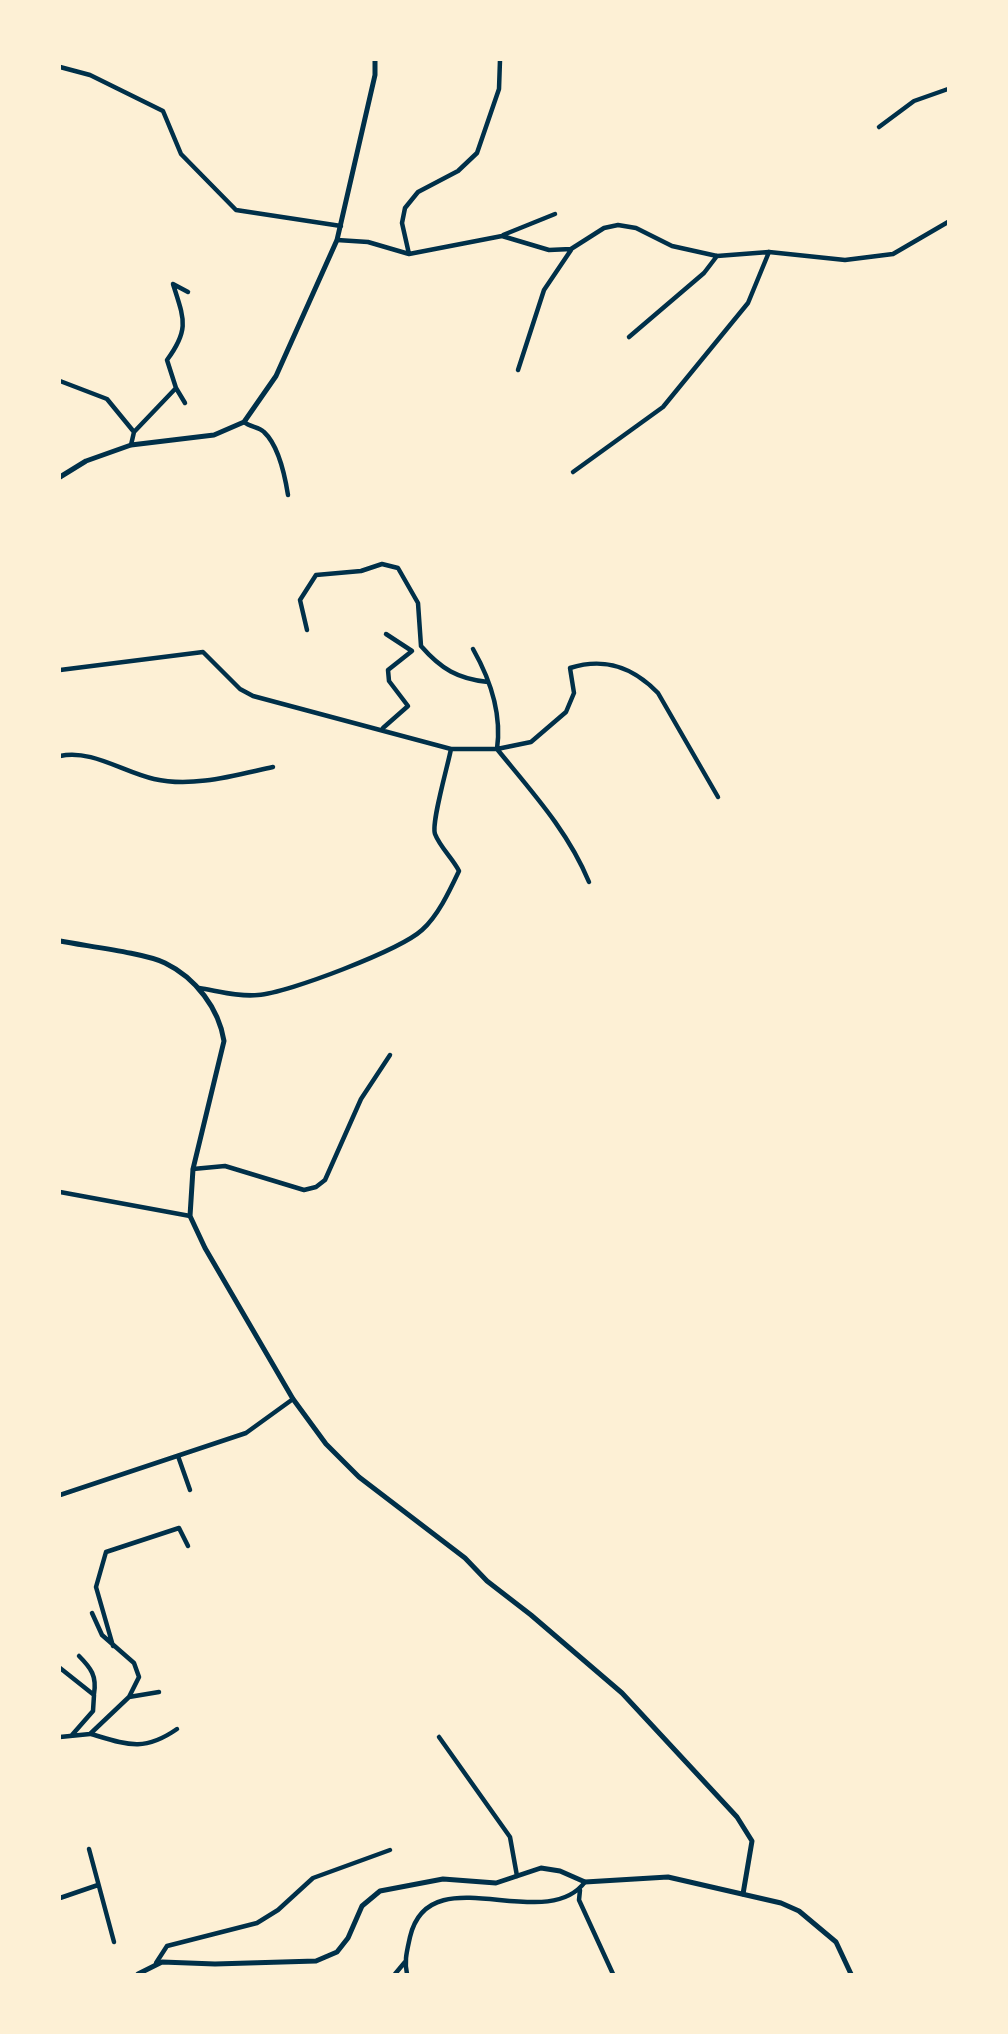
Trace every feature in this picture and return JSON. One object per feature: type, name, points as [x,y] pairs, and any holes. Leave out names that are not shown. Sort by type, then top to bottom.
[{"type":"street","points":[[60,477],[86,461],[131,445],[214,435],[244,422],[276,376],[337,240],[375,75],[375,60]]},
{"type":"street","points":[[409,254],[402,223],[405,208],[418,192],[458,171],[477,152],[499,89],[500,60]]},
{"type":"street","points":[[60,67],[90,75],[163,111],[181,154],[236,210],[341,226]]},
{"type":"street","points":[[879,127],[914,101],[948,89]]},
{"type":"street","points":[[337,240],[368,242],[409,254],[502,236],[555,214]]},
{"type":"street","points":[[518,370],[544,290],[571,249],[604,228],[618,225],[636,228],[672,246],[717,256],[769,252],[845,260],[883,256],[916,243],[948,222]]},
{"type":"street","points":[[502,236],[549,250],[571,249]]},
{"type":"street","points":[[573,472],[663,407],[748,303],[769,252]]},
{"type":"street","points":[[629,337],[704,273],[717,256]]},
{"type":"street","points":[[185,403],[176,388],[167,360],[180,343],[185,323],[173,284],[188,292]]},
{"type":"street","points":[[60,381],[107,399],[134,432]]},
{"type":"street","points":[[131,445],[134,432],[176,388]]},
{"type":"street","points":[[244,422],[264,431],[285,474],[288,495]]},
{"type":"street","points":[[307,630],[300,600],[316,575],[361,571],[382,564],[398,568],[418,603],[421,646],[447,672],[467,680],[488,682]]},
{"type":"street","points":[[383,728],[408,706],[389,681],[388,670],[412,651],[386,634]]},
{"type":"street","points":[[473,649],[488,682],[500,726],[497,749],[556,821],[577,852],[589,883]]},
{"type":"street","points":[[60,670],[203,652],[240,689],[253,696],[451,748],[497,749],[531,742],[566,712],[574,693],[570,668],[589,662],[609,663],[645,679],[658,693],[718,797]]},
{"type":"street","points":[[199,988],[255,996],[287,992],[398,944],[423,930],[448,896],[459,871],[435,835],[433,822],[443,795],[451,748]]},
{"type":"street","points":[[60,756],[75,752],[156,780],[206,781],[273,767]]},
{"type":"street","points":[[60,941],[164,962],[199,988],[221,1020],[224,1041],[193,1168],[190,1216],[205,1248],[293,1399],[326,1444],[359,1477],[465,1558],[487,1581],[611,1682],[728,1807],[748,1830],[752,1841],[743,1894]]},
{"type":"street","points":[[193,1168],[225,1166],[304,1190],[316,1188],[324,1180],[361,1099],[390,1055]]},
{"type":"street","points":[[60,1192],[190,1216]]},
{"type":"street","points":[[60,1495],[246,1433],[293,1399]]},
{"type":"street","points":[[178,1456],[190,1490]]},
{"type":"street","points":[[113,1646],[96,1587],[106,1552],[179,1528],[188,1546]]},
{"type":"street","points":[[90,1734],[129,1697],[139,1677],[134,1663],[102,1635],[92,1613]]},
{"type":"street","points":[[71,1735],[93,1711],[96,1681],[92,1669],[79,1656]]},
{"type":"street","points":[[60,1668],[94,1695]]},
{"type":"street","points":[[129,1697],[159,1692]]},
{"type":"street","points":[[60,1737],[90,1734],[116,1741],[155,1744],[177,1729]]},
{"type":"street","points":[[439,1737],[510,1837],[517,1876]]},
{"type":"street","points":[[89,1849],[114,1942]]},
{"type":"street","points":[[138,1975],[156,1963],[167,1946],[257,1923],[278,1910],[313,1878],[390,1850]]},
{"type":"street","points":[[156,1963],[316,1961],[337,1952],[348,1938],[362,1906],[380,1891],[443,1879],[484,1884],[541,1868],[585,1882],[668,1877],[781,1903],[799,1911],[836,1942],[850,1975]]},
{"type":"street","points":[[585,1882],[580,1889],[579,1900],[613,1975]]},
{"type":"street","points":[[60,1898],[99,1885]]},
{"type":"street","points":[[407,1975],[405,1962],[412,1928],[422,1914],[437,1903],[459,1897],[525,1904],[544,1902],[580,1889]]},
{"type":"street","points":[[395,1975],[405,1962]]}]
